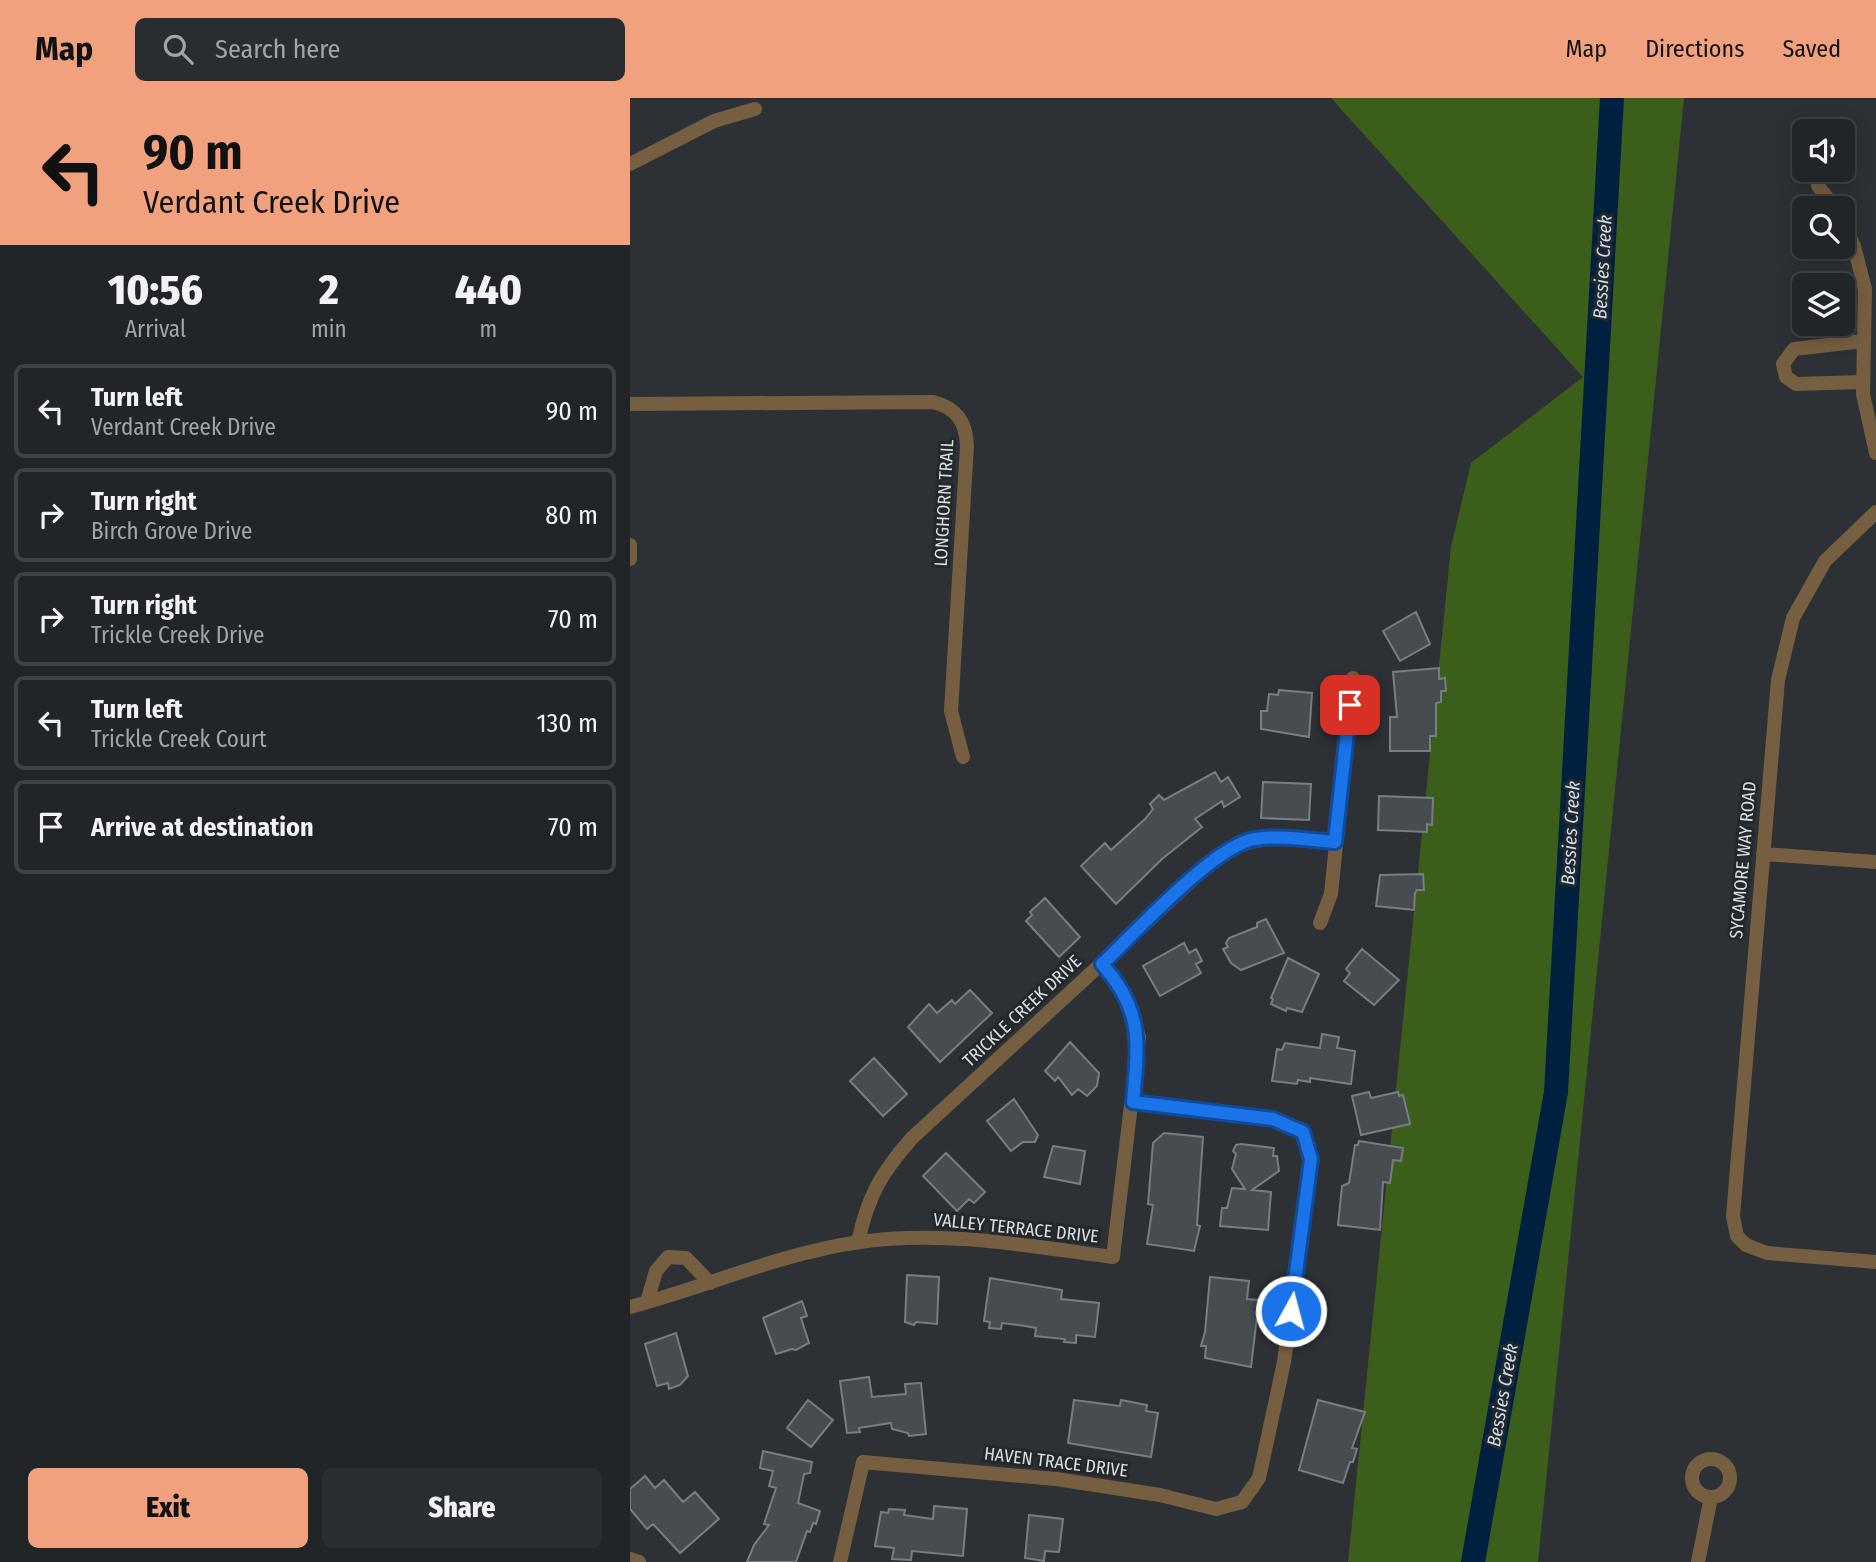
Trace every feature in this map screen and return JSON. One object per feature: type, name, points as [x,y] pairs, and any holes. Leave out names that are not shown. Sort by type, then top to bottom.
[{"type":"street","points":[[630,164],[714,121],[755,109]]},
{"type":"street","points":[[1818,186],[1826,196]]},
{"type":"street","points":[[1855,250],[1865,289],[1863,382],[1876,453]]},
{"type":"street","points":[[1863,341],[1794,349],[1783,364],[1786,377],[1796,384],[1863,382]]},
{"type":"street","name":"LONGHORN TRAIL","points":[[630,404],[933,402],[947,406],[959,415],[966,430],[967,446],[951,711],[963,757]]},
{"type":"street","name":"SYCAMORE WAY ROAD","points":[[1876,512],[1825,561],[1793,618],[1777,680],[1734,1203],[1734,1226],[1742,1241],[1766,1253],[1876,1262]]},
{"type":"street","points":[[630,545],[630,559]]},
{"type":"street","points":[[1320,923],[1331,894],[1353,678]]},
{"type":"street","name":"TRICKLE CREEK DRIVE","points":[[858,1242],[869,1198],[898,1154],[1215,859],[1240,843],[1270,838],[1335,842]]},
{"type":"street","points":[[1763,854],[1876,862]]},
{"type":"street","points":[[1102,964],[1127,997],[1139,1037],[1133,1102]]},
{"type":"street","name":"HAVEN TRACE DRIVE","points":[[840,1562],[863,1462],[1056,1479],[1160,1495],[1216,1509],[1242,1502],[1259,1478],[1284,1362],[1311,1159],[1303,1132],[1273,1119],[1133,1102]]},
{"type":"street","name":"VALLEY TERRACE DRIVE","points":[[630,1307],[812,1252],[858,1242],[933,1237],[1113,1257],[1133,1102]]},
{"type":"street","points":[[647,1303],[656,1270],[668,1257],[685,1258],[710,1283]]},
{"type":"street","points":[[1698,1562],[1710,1497]]},
{"type":"street","points":[[630,1559],[639,1562]]},
{"type":"green space","points":[[1331,98],[1684,98],[1538,1562],[1348,1562],[1451,547],[1471,463],[1583,377]]},
{"type":"building","points":[[1416,612],[1430,644],[1400,661],[1383,631]]},
{"type":"building","points":[[1439,668],[1439,679],[1445,678],[1446,691],[1441,691],[1441,702],[1436,703],[1436,736],[1430,736],[1430,751],[1390,751],[1390,717],[1397,717],[1393,672]]},
{"type":"building","points":[[1279,690],[1312,693],[1309,737],[1261,729],[1261,711],[1267,711],[1269,694],[1278,695]]},
{"type":"building","points":[[1215,772],[1221,782],[1228,777],[1240,797],[1224,807],[1222,801],[1195,819],[1202,827],[1162,859],[1116,904],[1081,866],[1105,843],[1111,850],[1145,819],[1153,809],[1150,804],[1159,795],[1164,800]]},
{"type":"building","points":[[1263,782],[1311,784],[1309,820],[1261,818]]},
{"type":"building","points":[[1379,796],[1433,798],[1432,825],[1427,824],[1427,832],[1378,830]]},
{"type":"building","points":[[1423,874],[1424,890],[1417,890],[1415,893],[1414,910],[1376,906],[1380,875]]},
{"type":"building","points":[[1045,898],[1080,937],[1059,957],[1026,921],[1032,915],[1030,912]]},
{"type":"building","points":[[1266,919],[1284,953],[1241,970],[1231,963],[1223,949],[1228,947],[1226,943],[1229,938],[1257,927],[1257,923]]},
{"type":"building","points":[[1184,943],[1189,953],[1196,949],[1202,961],[1196,964],[1201,973],[1160,996],[1143,966]]},
{"type":"building","points":[[1362,949],[1399,980],[1374,1005],[1344,981],[1350,973],[1346,969]]},
{"type":"building","points":[[1288,958],[1319,974],[1302,1012],[1287,1008],[1286,1011],[1271,1004]]},
{"type":"building","points":[[970,990],[992,1013],[940,1062],[908,1027],[929,1004],[937,1013],[952,1000],[955,1004]]},
{"type":"building","points":[[1322,1034],[1339,1037],[1337,1048],[1355,1051],[1351,1084],[1310,1078],[1310,1082],[1298,1080],[1297,1084],[1272,1081],[1277,1049],[1282,1050],[1285,1043],[1320,1048]]},
{"type":"building","points":[[1070,1042],[1099,1073],[1097,1086],[1087,1096],[1078,1089],[1072,1095],[1058,1077],[1055,1081],[1045,1071]]},
{"type":"building","points":[[874,1058],[907,1094],[883,1116],[850,1081]]},
{"type":"building","points":[[1369,1092],[1371,1098],[1398,1092],[1399,1096],[1403,1095],[1410,1124],[1361,1135],[1352,1096]]},
{"type":"building","points":[[1014,1099],[1038,1135],[1035,1142],[1023,1142],[1011,1151],[987,1121]]},
{"type":"building","points":[[1164,1133],[1203,1137],[1197,1225],[1200,1226],[1194,1251],[1147,1244],[1153,1205],[1148,1204],[1153,1143]]},
{"type":"building","points":[[1359,1141],[1403,1148],[1401,1161],[1393,1160],[1390,1183],[1383,1182],[1380,1230],[1338,1225],[1342,1186],[1349,1183],[1355,1145],[1358,1145]]},
{"type":"building","points":[[1236,1145],[1274,1148],[1273,1156],[1277,1156],[1279,1171],[1252,1190],[1271,1192],[1268,1230],[1220,1226],[1222,1208],[1227,1208],[1232,1188],[1245,1189],[1232,1169],[1236,1154],[1233,1151]]},
{"type":"building","points":[[1053,1146],[1085,1151],[1080,1184],[1044,1177]]},
{"type":"building","points":[[946,1153],[985,1192],[974,1203],[969,1199],[957,1211],[923,1176]]},
{"type":"building","points":[[907,1275],[939,1277],[937,1324],[916,1322],[914,1325],[905,1322]]},
{"type":"building","points":[[1210,1277],[1249,1281],[1247,1299],[1259,1300],[1251,1367],[1205,1358],[1206,1346],[1201,1346],[1205,1332]]},
{"type":"building","points":[[990,1278],[1062,1290],[1061,1299],[1099,1303],[1095,1337],[1076,1335],[1076,1343],[1064,1342],[1065,1339],[1035,1336],[1036,1328],[1002,1323],[1001,1329],[989,1328],[990,1322],[984,1321]]},
{"type":"building","points":[[802,1301],[807,1316],[801,1318],[809,1343],[796,1350],[776,1354],[763,1318]]},
{"type":"building","points":[[676,1333],[688,1376],[680,1385],[669,1389],[668,1383],[657,1386],[645,1344]]},
{"type":"building","points":[[869,1377],[872,1397],[906,1394],[905,1384],[921,1383],[926,1434],[909,1436],[908,1433],[892,1429],[891,1423],[859,1428],[860,1432],[847,1433],[840,1381]]},
{"type":"building","points":[[808,1400],[833,1420],[811,1447],[787,1428]]},
{"type":"building","points":[[1074,1400],[1120,1406],[1121,1400],[1147,1405],[1146,1411],[1158,1413],[1151,1457],[1068,1443]]},
{"type":"building","points":[[1318,1400],[1365,1412],[1352,1448],[1357,1449],[1353,1462],[1350,1462],[1343,1483],[1299,1470]]},
{"type":"building","points":[[763,1451],[812,1462],[810,1473],[804,1474],[798,1503],[820,1511],[816,1524],[813,1523],[810,1532],[807,1531],[796,1562],[747,1562],[754,1545],[769,1525],[764,1524],[776,1488],[769,1486],[773,1471],[760,1468]]},
{"type":"building","points":[[645,1476],[655,1488],[664,1480],[683,1502],[695,1492],[719,1519],[680,1553],[653,1524],[647,1529],[630,1509],[630,1489]]},
{"type":"building","points":[[934,1506],[967,1509],[963,1556],[912,1551],[911,1560],[892,1559],[894,1548],[875,1546],[881,1512],[888,1513],[889,1509],[905,1510],[904,1515],[933,1519]]},
{"type":"building","points":[[1029,1515],[1063,1519],[1059,1552],[1045,1551],[1044,1561],[1025,1558]]},
{"type":"waterway","name":"Bessies Creek","points":[[1473,1562],[1556,1092],[1612,98]]},
{"type":"route","points":[[1291,1311],[1311,1159],[1303,1132],[1273,1119],[1133,1102],[1139,1037],[1127,997],[1116,979],[1102,964],[1227,849],[1253,839],[1335,842],[1350,705]]}]
